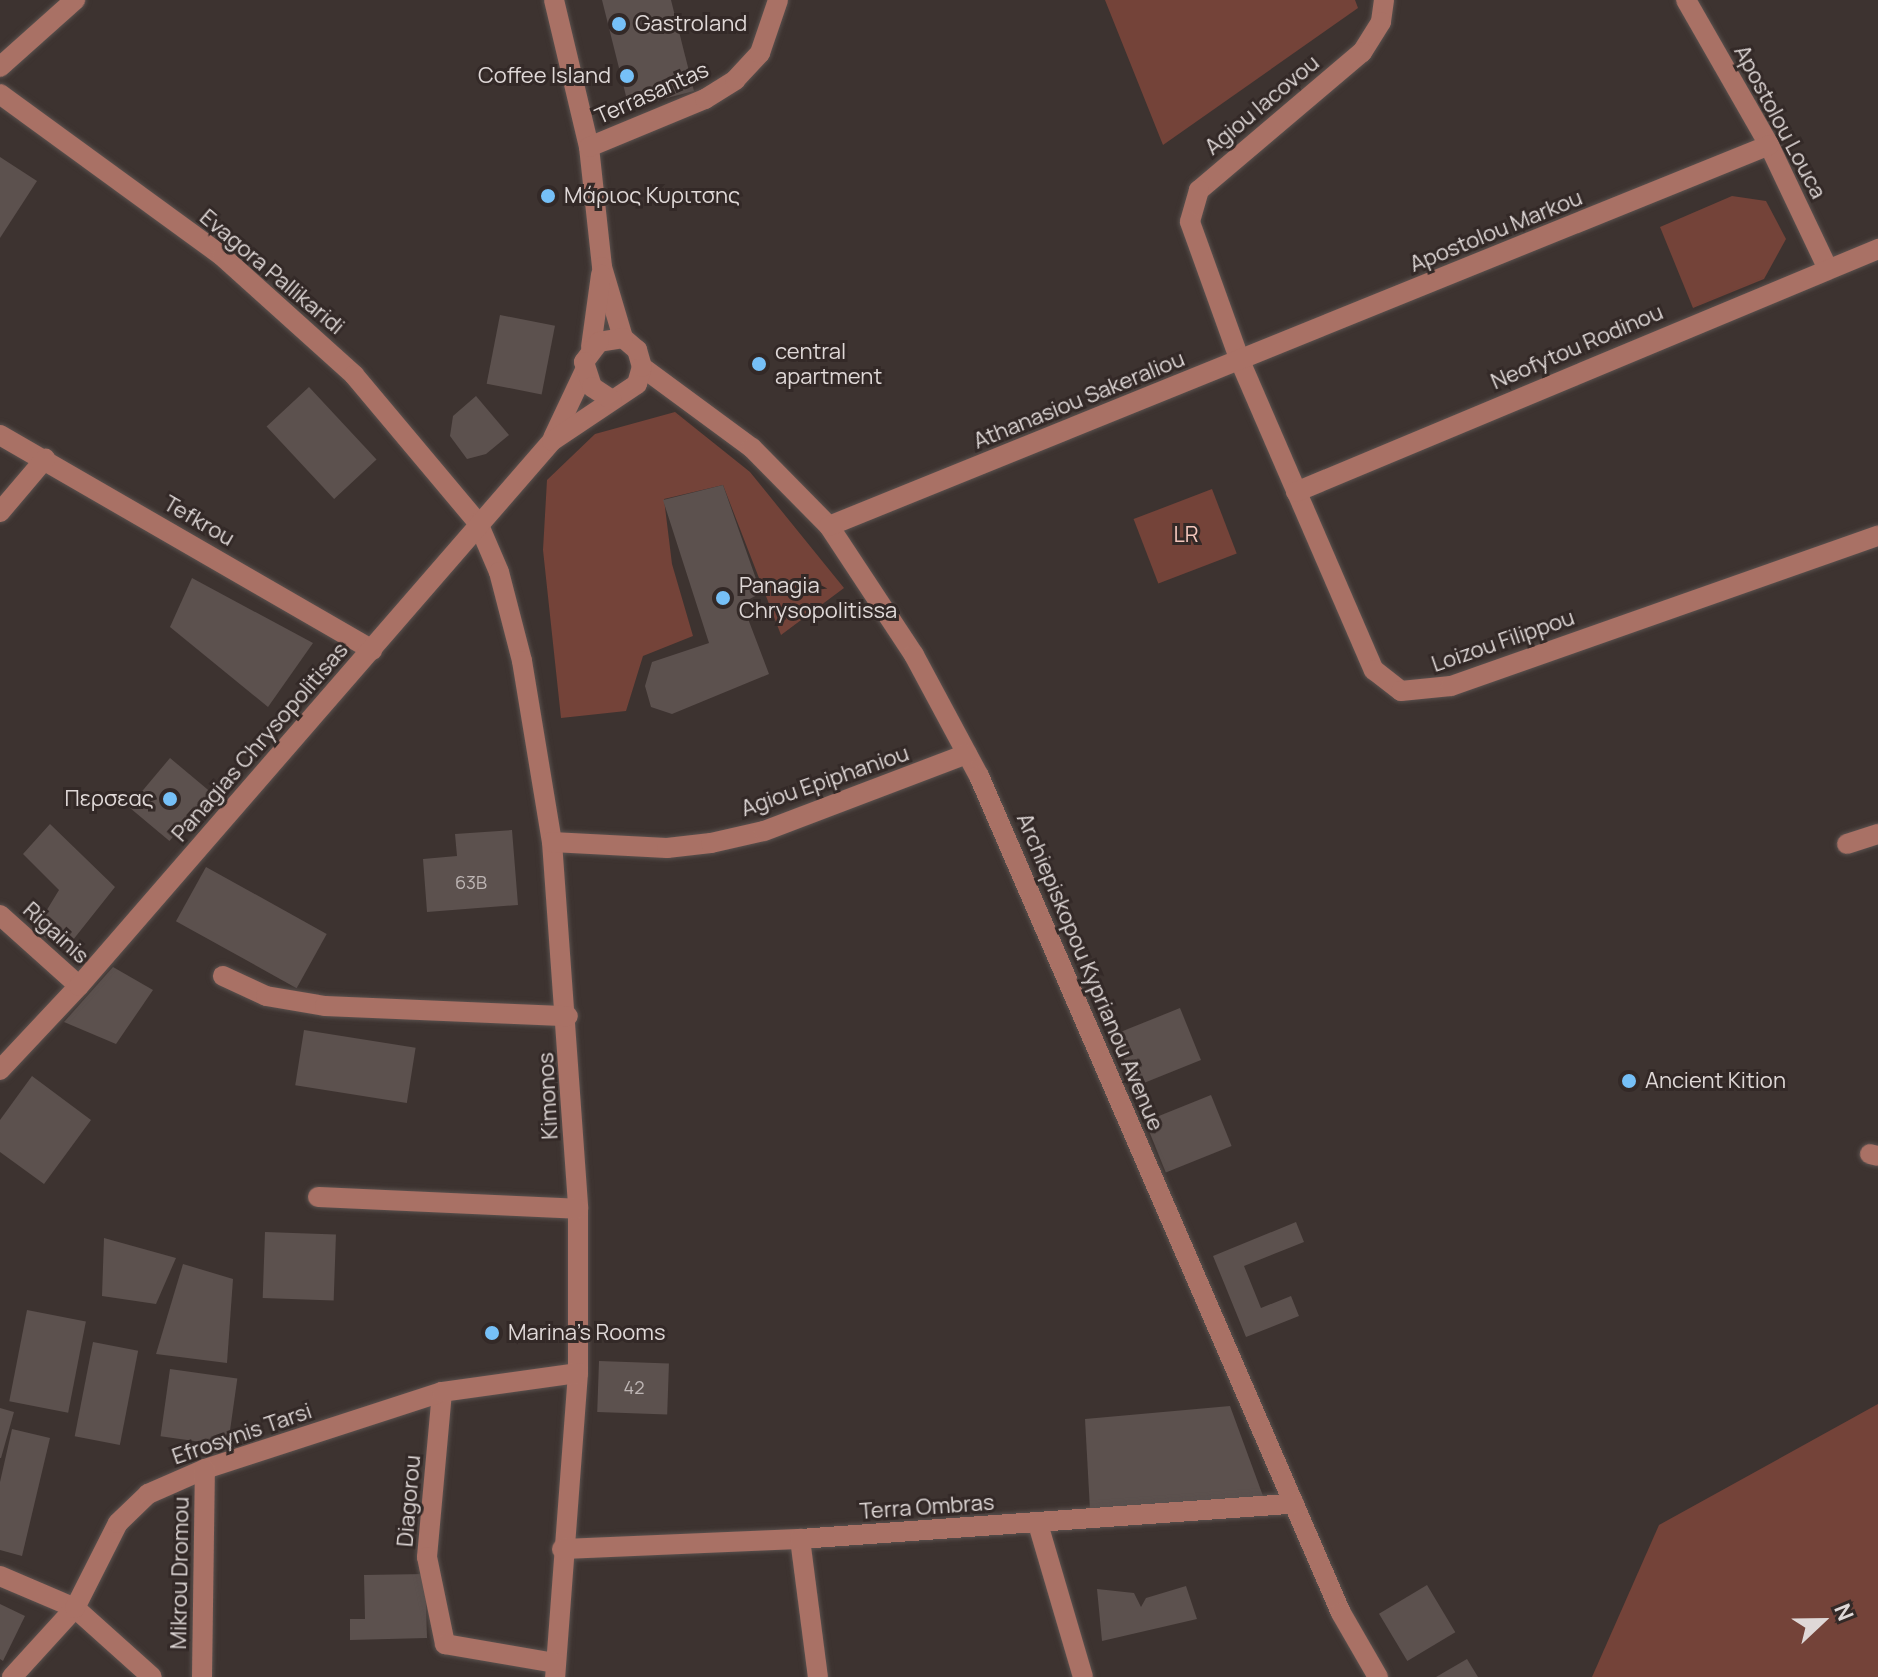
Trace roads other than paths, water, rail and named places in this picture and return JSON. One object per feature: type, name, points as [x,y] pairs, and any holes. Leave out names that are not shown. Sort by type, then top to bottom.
[{"type":"street","points":[[0,67],[75,0]]},
{"type":"street","points":[[554,0],[589,147],[602,267],[585,370],[592,387],[612,400],[637,384],[642,367]]},
{"type":"street","name":"Terrasantas","points":[[589,147],[705,99],[735,80],[760,53],[778,0]]},
{"type":"street","name":"Agiou Iacovou","points":[[1240,361],[1198,253],[1190,222],[1199,190],[1362,52],[1381,22],[1384,0]]},
{"type":"street","name":"Apostolou Louca","points":[[1686,0],[1769,145],[1828,269]]},
{"type":"street","name":"Evagora Pallikaridi","points":[[0,94],[222,256],[354,375],[478,523]]},
{"type":"street","name":"Apostolou Markou","points":[[1240,361],[1769,145]]},
{"type":"street","name":"Neofytou Rodinou","points":[[1296,492],[1878,249]]},
{"type":"street","name":"Archiepiskopou Kyprianou Avenue","points":[[602,267],[623,338],[637,350],[642,367],[752,448],[829,526],[914,655],[967,754],[1341,1613],[1378,1677]]},
{"type":"street","points":[[591,347],[623,338]]},
{"type":"street","name":"Loizou Filippou","points":[[1240,361],[1374,670],[1401,691],[1451,686],[1878,536]]},
{"type":"street","name":"Athanasiou Sakeraliou","points":[[829,526],[1240,361]]},
{"type":"street","name":"Panagias Chrysopolitisas","points":[[552,441],[585,370]]},
{"type":"street","name":"Panagias Chrysopolitisas","points":[[0,1070],[79,986],[552,441],[612,400]]},
{"type":"street","name":"Tefkrou","points":[[0,435],[372,650]]},
{"type":"street","points":[[0,512],[45,459]]},
{"type":"street","name":"Kimonos","points":[[478,523],[509,604],[552,842],[568,1016],[578,1209],[578,1373],[555,1670]]},
{"type":"street","name":"Agiou Epiphaniou","points":[[552,842],[667,848],[711,843],[764,831],[967,754]]},
{"type":"street","points":[[1847,844],[1878,834]]},
{"type":"street","name":"Rigainis","points":[[0,915],[79,986]]},
{"type":"street","points":[[223,976],[266,996],[325,1006],[568,1016]]},
{"type":"street","points":[[318,1197],[578,1209]]},
{"type":"street","name":"Efrosynis Tarsi","points":[[12,1677],[75,1608],[118,1523],[148,1494],[205,1469],[442,1392],[578,1373]]},
{"type":"street","name":"Diagorou","points":[[442,1392],[427,1557],[445,1644],[555,1670]]},
{"type":"street","name":"Mikrou Dromou","points":[[202,1677],[205,1469]]},
{"type":"street","name":"Terra Ombras","points":[[562,1549],[800,1539],[1294,1504]]},
{"type":"street","points":[[1038,1524],[1083,1677]]},
{"type":"street","points":[[800,1539],[818,1677]]},
{"type":"street","points":[[0,1576],[75,1608],[152,1677]]},
{"type":"place","name":"Gastroland","points":[[619,24]]},
{"type":"place","name":"Coffee Island","points":[[627,76]]},
{"type":"place","name":"Μάριος Κυριτσης","points":[[548,196]]},
{"type":"place","name":"central apartment","points":[[759,364]]},
{"type":"place","name":"Panagia Chrysopolitissa","points":[[723,598]]},
{"type":"place","name":"Περσεας","points":[[170,799]]},
{"type":"place","name":"Ancient Kition","points":[[1629,1081]]},
{"type":"place","name":"Marina's Rooms","points":[[492,1333]]},
{"type":"park label","name":"LR","points":[[1186,535]]}]
